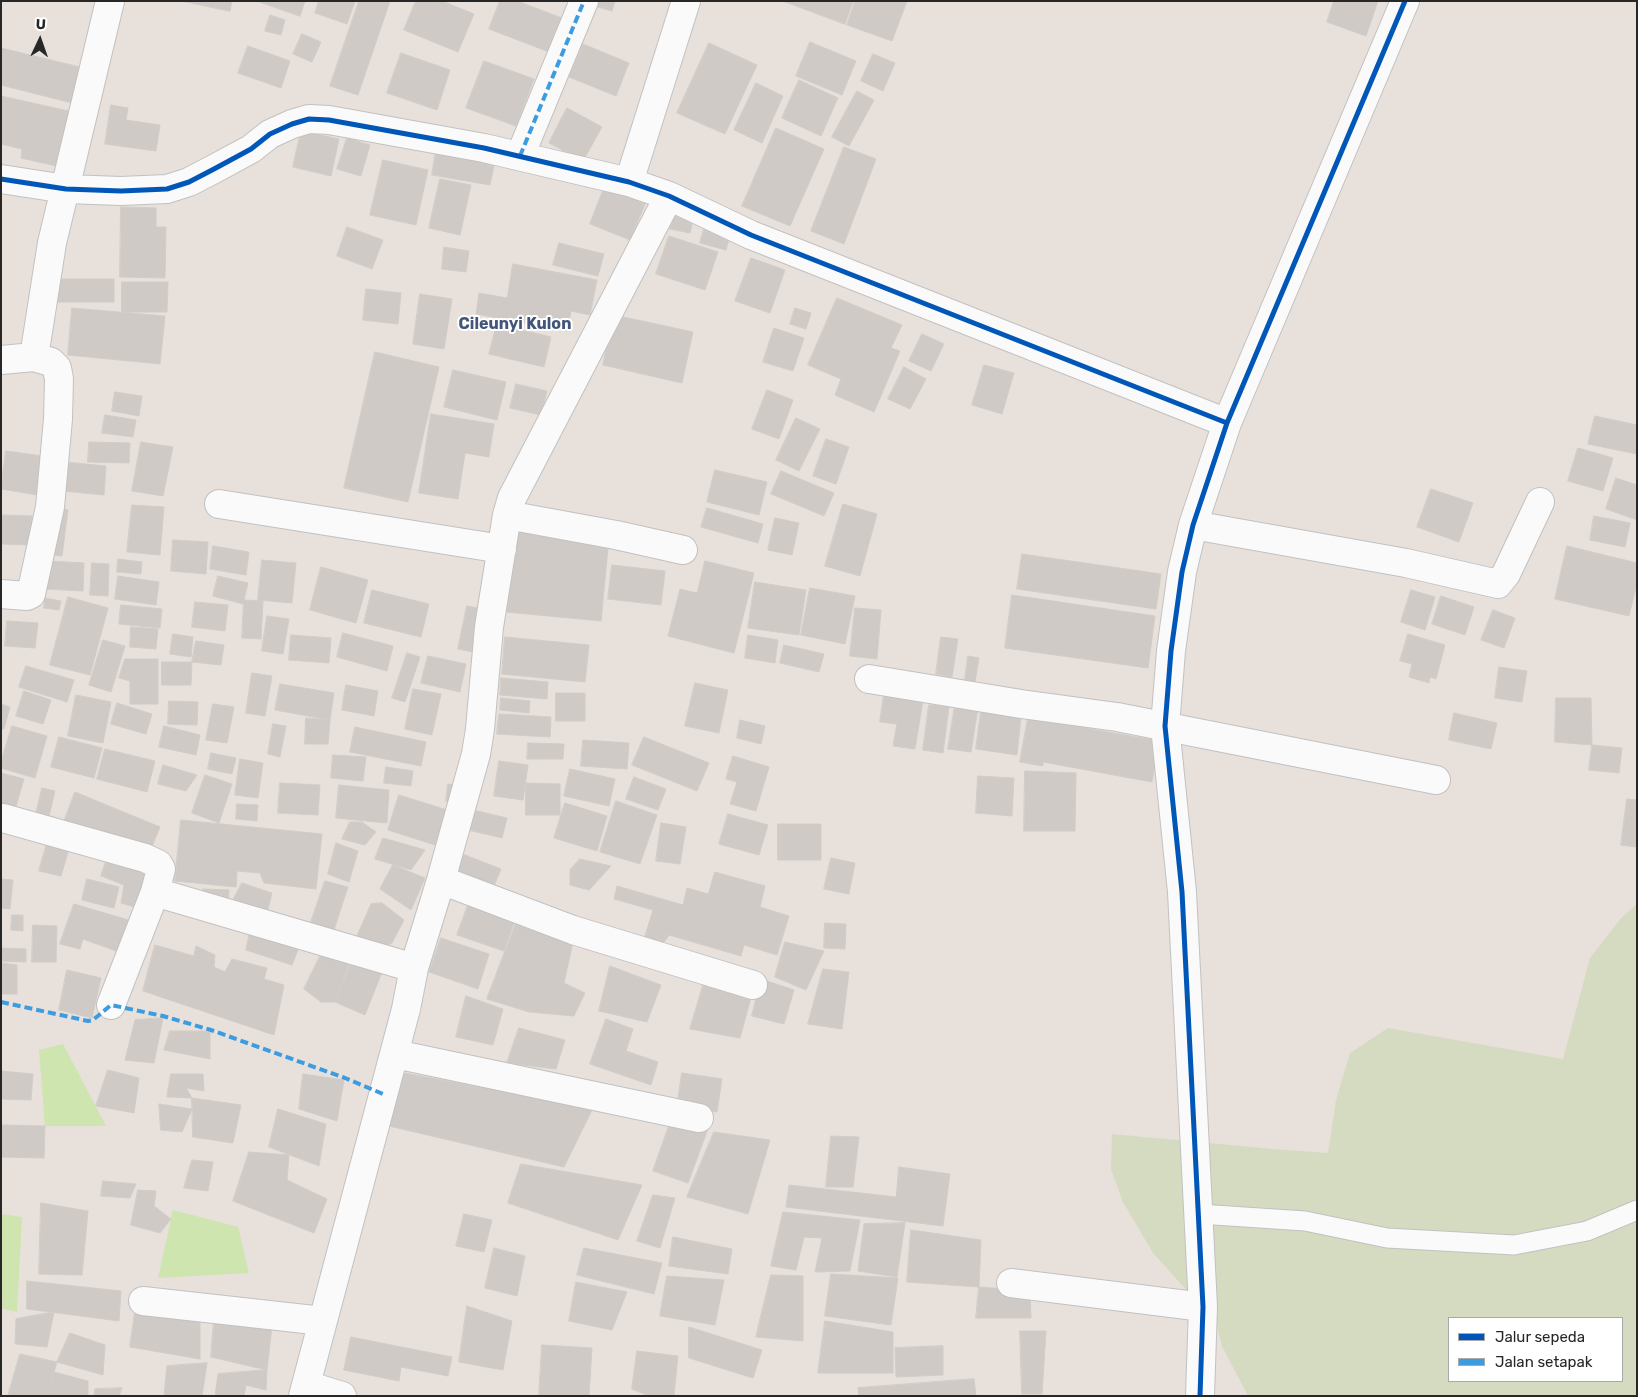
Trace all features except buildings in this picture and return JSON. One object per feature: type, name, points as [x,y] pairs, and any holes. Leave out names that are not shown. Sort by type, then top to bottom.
[{"type":"street","points":[[34,357],[52,243],[110,1]]},
{"type":"street","points":[[520,156],[584,1]]},
{"type":"street","points":[[630,182],[686,1]]},
{"type":"street","points":[[1200,1396],[1203,1307],[1199,1214],[1182,892],[1165,726],[1171,650],[1182,572],[1194,525],[1227,423],[1405,1]]},
{"type":"street","points":[[1,179],[66,189],[121,191],[167,189],[189,182],[214,169],[251,149],[270,134],[309,119],[329,120],[520,156],[630,182],[670,196],[752,234],[1227,423]]},
{"type":"street","points":[[342,1396],[305,1390],[395,1054],[414,968],[476,754],[489,627],[507,515],[520,480],[670,196]]},
{"type":"street","points":[[1,360],[34,357],[51,362],[57,368],[59,379],[58,419],[50,507],[31,594],[27,596],[1,594]]},
{"type":"street","points":[[1194,525],[1406,563],[1498,584],[1506,574],[1540,502]]},
{"type":"street","points":[[219,504],[502,549]]},
{"type":"street","points":[[507,515],[616,535],[683,550]]},
{"type":"street","points":[[869,679],[1165,726],[1436,780]]},
{"type":"street","points":[[3,818],[145,858],[158,864],[161,869],[155,892],[111,1006]]},
{"type":"street","points":[[441,880],[573,930],[753,985]]},
{"type":"street","points":[[155,892],[414,968]]},
{"type":"street","points":[[395,1054],[699,1118]]},
{"type":"street","points":[[1011,1283],[1203,1307]]},
{"type":"street","points":[[143,1301],[323,1321]]},
{"type":"lane","points":[[1199,1214],[1306,1222],[1387,1238],[1514,1245],[1587,1232],[1637,1210]]},
{"type":"green space","points":[[1637,904],[1637,1396],[1248,1396],[1222,1346],[1216,1323],[1153,1253],[1123,1202],[1111,1169],[1112,1134],[1328,1153],[1336,1100],[1350,1053],[1388,1028],[1563,1059],[1590,958],[1622,917]]},
{"type":"green space","points":[[63,1044],[106,1126],[45,1126],[39,1050]]},
{"type":"green space","points":[[173,1210],[238,1227],[249,1273],[158,1278]]},
{"type":"green space","points":[[1,1214],[22,1217],[17,1312],[1,1308]]},
{"type":"marked path","points":[[520,156],[584,1]]},
{"type":"marked path","points":[[1,1002],[88,1021],[93,1020],[111,1005],[163,1016],[211,1030],[345,1078],[383,1094]]},
{"type":"cycle path","points":[[1200,1396],[1203,1307],[1182,892],[1165,726],[1171,651],[1182,572],[1193,525],[1227,423],[1405,1]]},
{"type":"cycle path","points":[[1,179],[66,189],[121,191],[167,189],[189,182],[214,169],[251,149],[270,134],[309,119],[329,120],[484,148],[629,182],[669,196],[751,235],[1227,423]]},
{"type":"district","name":"Cileunyi Kulon","points":[[515,324]]}]
